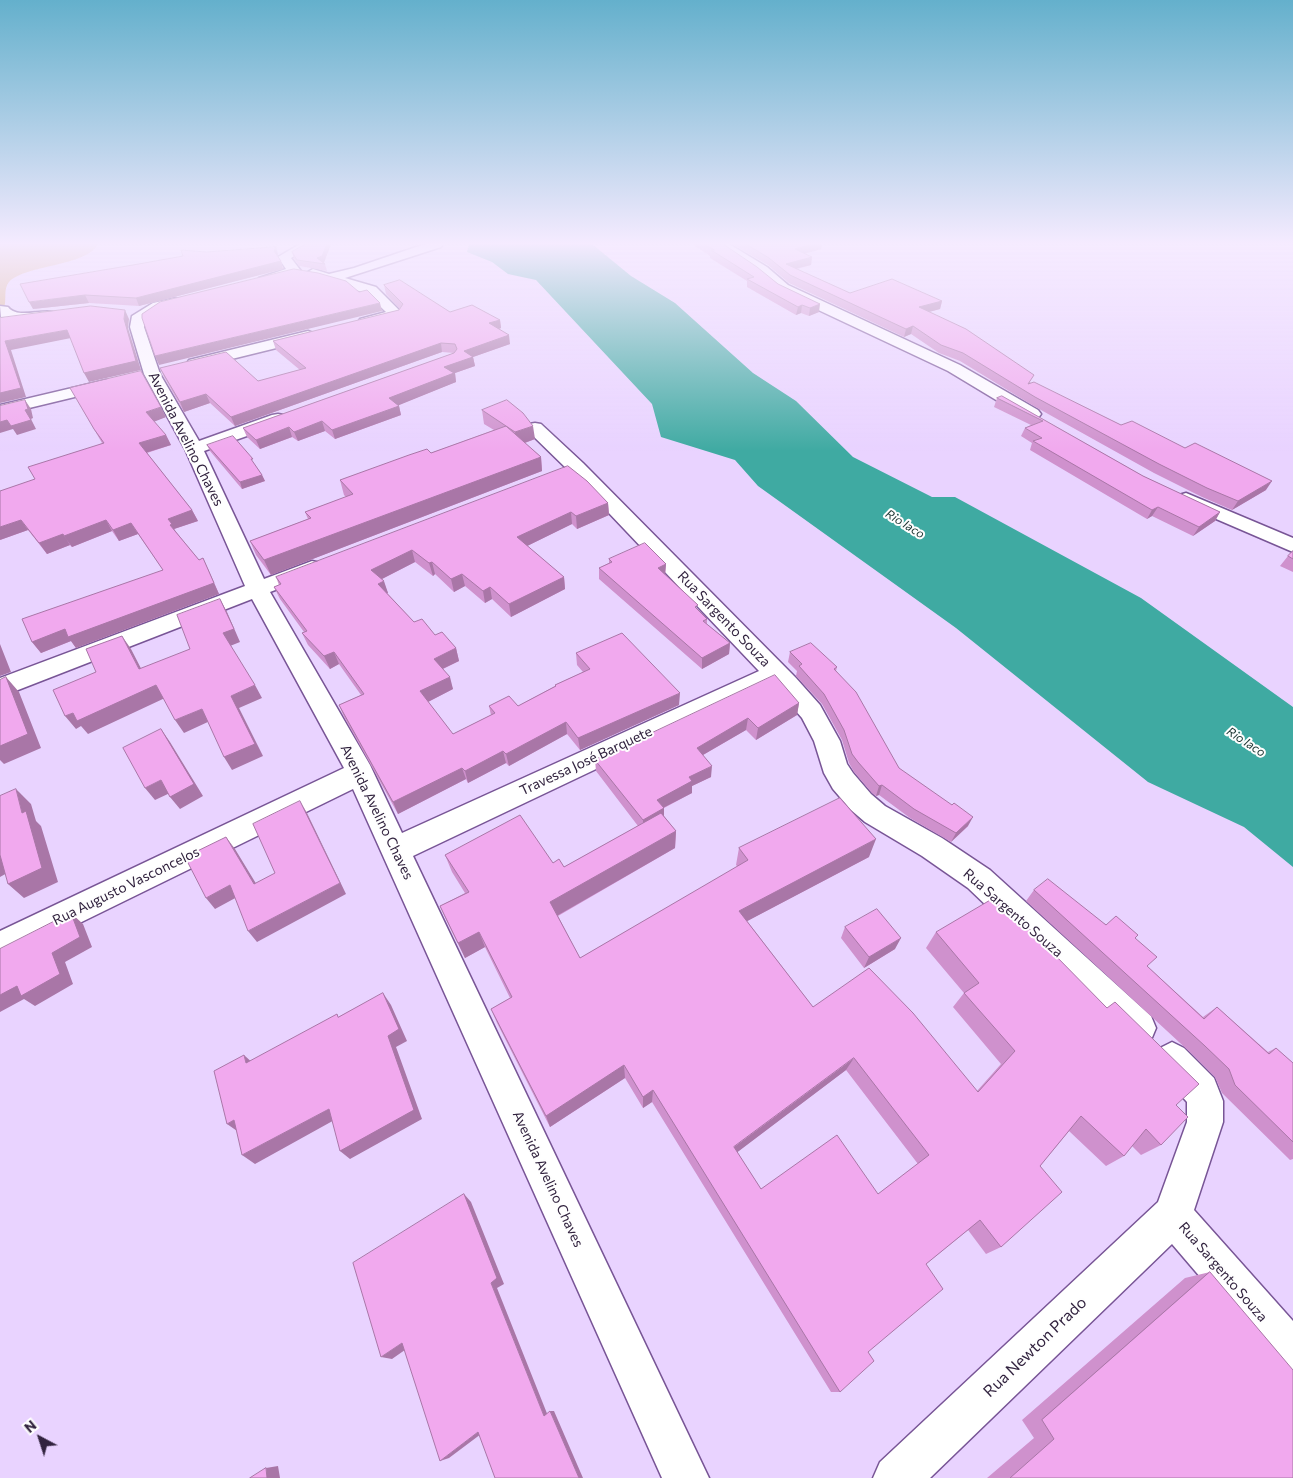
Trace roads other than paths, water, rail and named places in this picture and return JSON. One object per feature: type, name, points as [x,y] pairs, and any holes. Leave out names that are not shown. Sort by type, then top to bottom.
[{"type":"street","points":[[5,313],[16,317],[62,314]]},
{"type":"street","name":"Avenida Avelino Chaves","points":[[134,313],[152,374],[194,449],[258,590],[360,773],[686,1478]]},
{"type":"street","points":[[349,326],[395,313]]},
{"type":"street","points":[[837,313],[954,368],[1047,423]]},
{"type":"street","points":[[0,410],[320,333]]},
{"type":"street","points":[[194,449],[294,413]]},
{"type":"street","name":"Rua Sargento Souza","points":[[535,428],[567,470],[615,509],[776,673],[811,712],[827,740],[834,765],[843,781],[861,802],[875,814],[932,847],[979,879],[1102,993],[1179,1067],[1201,1091],[1205,1102],[1205,1122],[1173,1215],[1293,1353]]},
{"type":"street","points":[[1170,491],[1293,546]]},
{"type":"street","points":[[0,688],[331,561]]},
{"type":"street","name":"Travessa José Barquete","points":[[396,850],[776,673]]},
{"type":"street","name":"Rua Augusto Vasconcelos","points":[[0,946],[360,773]]},
{"type":"street","name":"Rua Newton Prado","points":[[896,1478],[1173,1215]]},
{"type":"water","name":"Rio Iaco","points":[[567,313],[686,313],[753,373],[796,401],[853,457],[932,497],[955,497],[1141,598],[1293,707],[1293,867],[1244,827],[1148,782],[956,628],[758,486],[735,460],[661,437],[652,404]]}]
